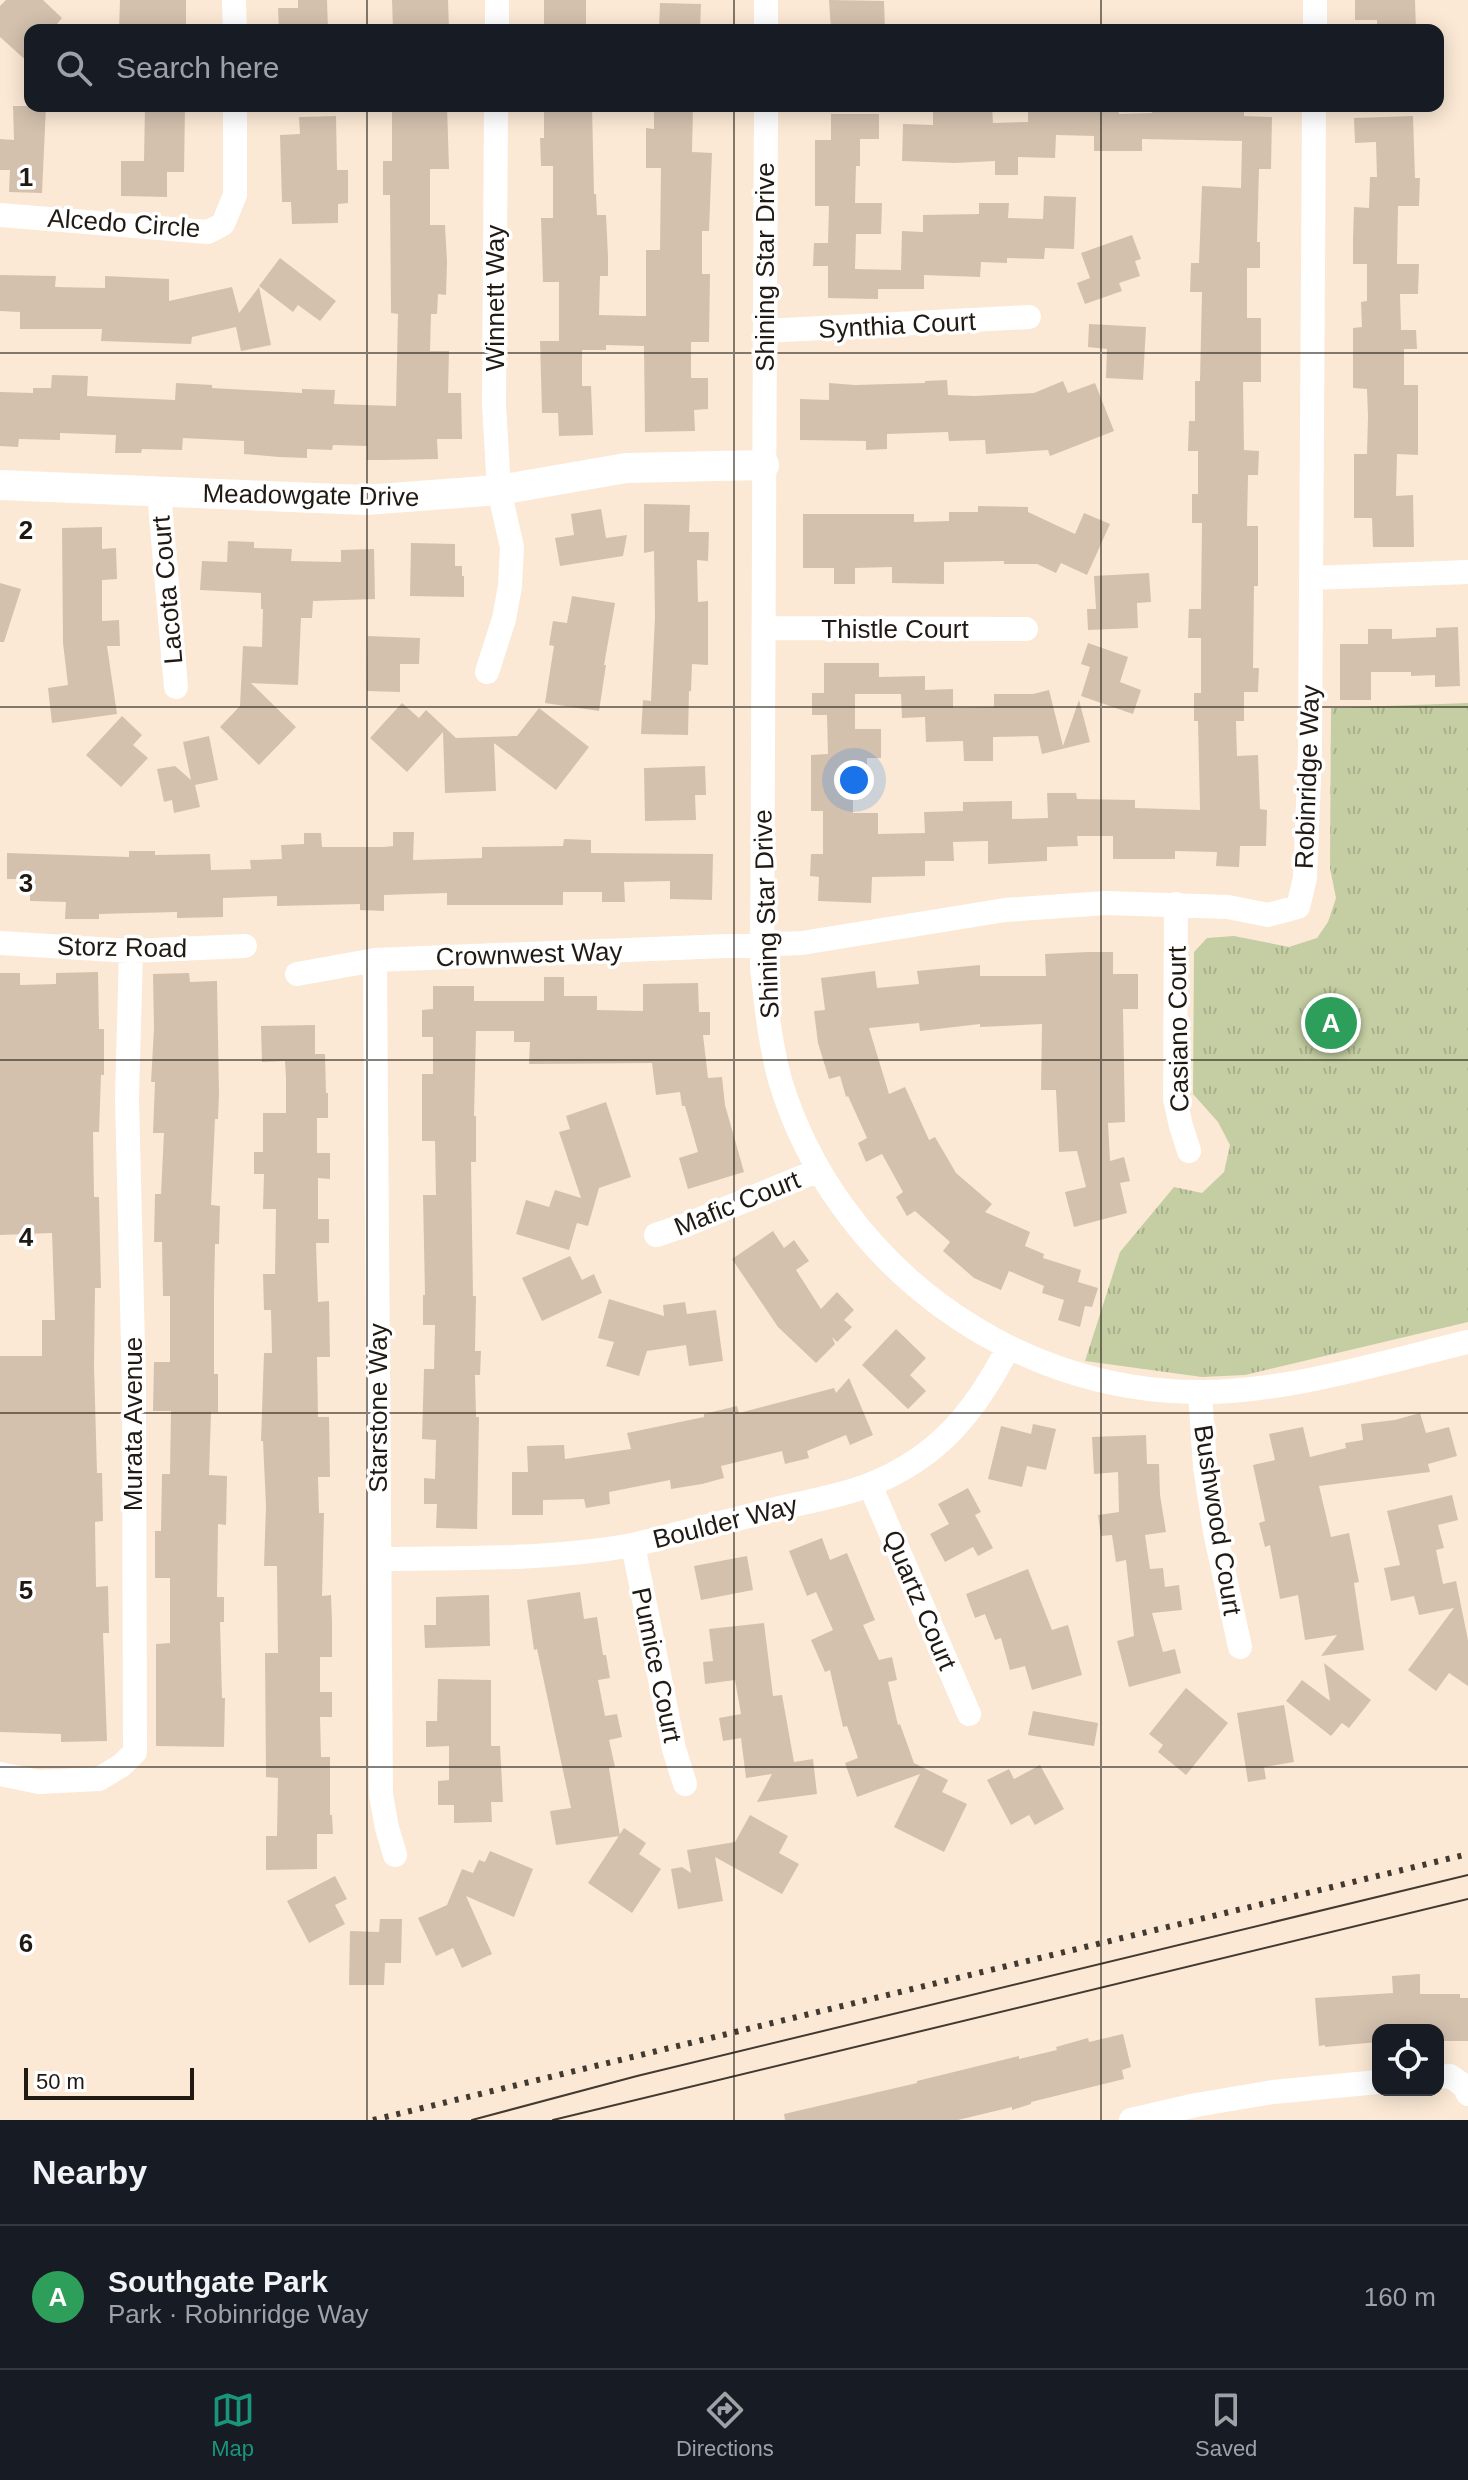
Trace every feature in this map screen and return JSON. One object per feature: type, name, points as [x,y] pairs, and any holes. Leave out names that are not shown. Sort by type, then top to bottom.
[{"type":"street","points":[[234,0],[235,24]]},
{"type":"street","points":[[497,0],[497,24]]},
{"type":"street","points":[[766,0],[766,24]]},
{"type":"street","points":[[1315,0],[1315,24]]},
{"type":"street","name":"Alcedo Circle","points":[[0,215],[208,232],[223,224],[235,195],[235,112]]},
{"type":"street","name":"Winnett Way","points":[[487,672],[504,619],[512,547],[499,490],[494,405],[496,112]]},
{"type":"street","name":"Shining Star Drive","points":[[766,112],[762,945],[768,1028],[781,1080],[796,1123],[819,1170],[868,1240],[929,1298],[966,1325],[1008,1348],[1056,1368],[1100,1381],[1153,1390],[1200,1392],[1282,1385],[1467,1347]]},
{"type":"street","name":"Robinridge Way","points":[[762,945],[856,936],[1005,910],[1106,903],[1176,904],[1228,907],[1268,915],[1298,907],[1305,878],[1310,753],[1314,112]]},
{"type":"street","name":"Synthia Court","points":[[765,331],[1029,317]]},
{"type":"street","name":"Meadowgate Drive","points":[[0,485],[365,500],[499,490],[626,468],[764,465]]},
{"type":"street","name":"Lacota Court","points":[[159,493],[176,687]]},
{"type":"street","points":[[1311,578],[1468,572]]},
{"type":"street","name":"Thistle Court","points":[[764,628],[1026,629]]},
{"type":"street","name":"Casiano Court","points":[[1176,904],[1175,1099],[1189,1151]]},
{"type":"street","name":"Storz Road","points":[[0,943],[131,951],[245,946]]},
{"type":"street","name":"Crownwest Way","points":[[297,974],[375,960],[762,945]]},
{"type":"street","name":"Murata Avenue","points":[[0,1774],[39,1782],[99,1779],[122,1765],[135,1752],[134,1388],[127,1098],[131,951]]},
{"type":"street","name":"Starstone Way","points":[[375,960],[381,1795],[395,1855]]},
{"type":"street","name":"Mafic Court","points":[[656,1235],[819,1170]]},
{"type":"street","name":"Boulder Way","points":[[379,1559],[547,1556],[633,1545],[870,1485],[896,1473],[943,1440],[969,1414],[1008,1348]]},
{"type":"street","name":"Bushwood Court","points":[[1200,1392],[1205,1467],[1215,1532],[1240,1647]]},
{"type":"street","name":"Quartz Court","points":[[870,1485],[969,1714]]},
{"type":"street","name":"Pumice Court","points":[[633,1545],[674,1749],[685,1784]]},
{"type":"street","points":[[1444,2076],[1450,2076],[1464,2086],[1468,2094]]},
{"type":"street","points":[[1131,2120],[1273,2092],[1372,2083]]},
{"type":"green space","points":[[1468,703],[1468,1322],[1245,1375],[1202,1377],[1085,1361],[1120,1252],[1174,1187],[1202,1193],[1224,1172],[1230,1145],[1218,1122],[1193,1094],[1194,952],[1207,938],[1234,936],[1289,947],[1317,938],[1328,922],[1336,898],[1330,868],[1331,708]]},
{"type":"building","points":[[6,0],[43,0],[62,18],[57,24],[24,24],[24,59],[0,37],[0,6]]},
{"type":"building","points":[[120,0],[186,0],[186,24],[119,24]]},
{"type":"building","points":[[298,0],[327,0],[328,24],[279,24],[278,8],[298,8]]},
{"type":"building","points":[[392,0],[448,0],[449,24],[393,24]]},
{"type":"building","points":[[544,0],[586,0],[586,24],[544,24]]},
{"type":"building","points":[[829,0],[884,1],[885,24],[831,24]]},
{"type":"building","points":[[1355,0],[1415,0],[1416,24],[1377,24],[1377,20],[1355,20]]},
{"type":"building","points":[[660,3],[701,4],[700,24],[659,24]]},
{"type":"building","points":[[13,106],[24,106],[24,112],[46,112],[42,193],[9,192],[10,170],[0,170],[0,139],[14,140]]},
{"type":"building","points":[[145,112],[185,112],[184,172],[167,172],[167,197],[121,196],[121,161],[144,161]]},
{"type":"building","points":[[392,112],[447,112],[449,169],[430,169],[430,225],[445,225],[447,262],[446,295],[438,294],[437,314],[431,314],[430,351],[449,351],[448,393],[461,393],[462,439],[437,439],[438,459],[367,460],[367,446],[333,445],[332,450],[307,449],[307,458],[279,457],[244,454],[244,441],[183,438],[182,450],[142,449],[141,453],[115,453],[116,435],[60,433],[60,440],[19,439],[18,447],[0,446],[0,392],[33,393],[33,388],[51,388],[52,375],[88,376],[87,396],[175,400],[176,383],[302,393],[302,389],[335,390],[334,404],[396,406],[398,314],[391,313],[390,195],[383,195],[383,161],[392,161]]},
{"type":"building","points":[[544,112],[592,112],[594,194],[597,215],[606,215],[608,256],[608,276],[600,276],[599,315],[646,316],[646,250],[660,250],[661,168],[646,168],[646,128],[654,129],[654,112],[693,112],[692,152],[712,153],[709,231],[702,231],[702,274],[710,274],[709,342],[691,342],[691,378],[708,378],[708,409],[694,410],[695,431],[645,432],[644,346],[606,345],[606,350],[582,350],[582,386],[591,386],[593,435],[559,436],[558,413],[542,413],[540,341],[559,341],[559,282],[543,282],[541,218],[553,218],[553,166],[541,166],[540,138],[544,138]]},
{"type":"building","points":[[933,112],[992,112],[993,123],[1028,122],[1028,112],[1244,112],[1244,116],[1272,117],[1271,169],[1259,169],[1257,242],[1260,242],[1260,268],[1247,268],[1247,318],[1261,318],[1261,382],[1243,382],[1244,450],[1259,451],[1258,475],[1248,475],[1247,526],[1258,526],[1253,668],[1259,668],[1258,692],[1244,692],[1244,721],[1236,721],[1237,756],[1258,755],[1260,809],[1267,810],[1266,846],[1240,846],[1239,867],[1216,866],[1217,852],[1175,851],[1175,859],[1113,859],[1113,836],[1077,836],[1078,846],[1047,847],[1047,861],[988,864],[988,841],[953,842],[954,861],[925,861],[925,876],[872,877],[871,903],[818,901],[819,877],[810,876],[811,854],[823,854],[823,811],[811,811],[811,755],[828,754],[827,715],[812,715],[812,693],[824,693],[824,663],[879,663],[879,677],[925,676],[925,690],[953,689],[953,708],[994,707],[994,694],[1033,694],[1049,690],[1063,746],[1079,700],[1090,742],[1042,754],[1038,736],[993,737],[993,761],[964,761],[963,741],[926,742],[925,717],[902,718],[901,694],[855,694],[855,729],[881,729],[881,758],[867,758],[867,778],[853,778],[853,813],[878,813],[878,834],[925,833],[924,812],[963,811],[963,802],[1012,801],[1012,819],[1048,818],[1047,793],[1076,793],[1077,799],[1135,800],[1135,808],[1200,810],[1198,721],[1194,721],[1194,693],[1201,693],[1201,638],[1188,638],[1189,609],[1201,609],[1202,523],[1192,523],[1192,494],[1198,494],[1198,451],[1188,451],[1189,421],[1195,421],[1195,381],[1200,381],[1202,292],[1190,292],[1191,263],[1199,263],[1202,186],[1241,188],[1242,141],[1142,139],[1142,151],[1094,151],[1094,136],[1056,135],[1055,158],[1018,157],[1018,175],[995,175],[995,161],[902,161],[903,124],[933,125]]},
{"type":"building","points":[[831,114],[879,114],[879,139],[860,139],[855,203],[882,203],[881,234],[856,234],[855,269],[901,270],[902,231],[923,232],[923,215],[979,214],[979,203],[1009,203],[1008,218],[1043,219],[1044,196],[1076,197],[1074,249],[1045,248],[1044,259],[1007,258],[1007,263],[981,262],[980,277],[924,275],[924,289],[878,289],[878,299],[828,298],[828,266],[813,266],[814,243],[828,243],[829,206],[815,206],[815,140],[831,140]]},
{"type":"building","points":[[336,116],[337,170],[348,170],[348,203],[338,204],[338,223],[292,224],[291,202],[282,202],[280,135],[300,134],[299,117]]},
{"type":"building","points":[[1413,116],[1415,178],[1420,178],[1419,206],[1398,206],[1397,264],[1419,264],[1418,294],[1400,294],[1401,330],[1416,330],[1417,349],[1404,349],[1404,385],[1418,385],[1418,455],[1397,454],[1396,496],[1413,495],[1414,547],[1373,547],[1372,518],[1354,518],[1354,454],[1367,454],[1368,417],[1367,389],[1353,388],[1353,328],[1362,327],[1361,302],[1367,301],[1367,264],[1353,264],[1353,240],[1354,207],[1369,208],[1370,177],[1377,177],[1376,142],[1355,143],[1354,118]]},
{"type":"building","points":[[1132,235],[1141,259],[1135,261],[1140,276],[1119,283],[1122,291],[1085,304],[1077,283],[1090,278],[1081,253]]},
{"type":"building","points":[[280,258],[336,301],[320,321],[298,305],[293,312],[259,286]]},
{"type":"building","points":[[0,275],[56,276],[55,287],[105,288],[105,276],[169,279],[169,301],[232,287],[239,313],[259,287],[271,345],[241,351],[236,327],[192,337],[191,344],[101,341],[102,329],[20,329],[20,312],[0,311]]},
{"type":"building","points":[[1089,324],[1146,327],[1143,380],[1106,378],[1107,349],[1088,347]]},
{"type":"building","points":[[947,380],[948,395],[975,396],[1034,393],[1063,381],[1068,393],[1095,383],[1114,431],[1050,456],[1048,450],[986,454],[985,440],[949,441],[948,432],[887,434],[887,449],[866,450],[866,441],[800,440],[800,399],[829,400],[829,383],[855,385]]},
{"type":"building","points":[[644,504],[690,505],[689,532],[709,532],[708,561],[697,560],[698,602],[708,601],[708,665],[692,664],[688,735],[641,734],[643,700],[651,701],[655,617],[654,551],[644,553]]},
{"type":"building","points":[[978,506],[1028,507],[1028,512],[1075,534],[1084,513],[1110,524],[1087,575],[1061,563],[1056,573],[1037,564],[944,562],[944,584],[892,583],[892,567],[855,568],[855,584],[834,584],[834,568],[803,568],[803,514],[914,514],[914,522],[949,521],[949,512],[978,512]]},
{"type":"building","points":[[601,509],[606,538],[627,535],[623,556],[560,566],[555,538],[574,535],[571,514]]},
{"type":"building","points":[[102,527],[102,549],[116,548],[117,579],[102,580],[102,621],[119,620],[120,646],[107,646],[117,714],[52,723],[48,688],[68,685],[63,643],[62,528]]},
{"type":"building","points":[[228,541],[254,542],[254,548],[292,549],[291,561],[341,562],[341,550],[374,549],[375,599],[313,601],[312,618],[301,618],[298,685],[251,683],[296,727],[259,765],[220,727],[240,706],[243,646],[262,647],[261,593],[200,590],[202,561],[227,562]]},
{"type":"building","points":[[411,543],[455,544],[455,566],[462,566],[464,597],[410,596]]},
{"type":"building","points":[[1149,573],[1151,602],[1137,603],[1138,628],[1088,630],[1087,609],[1096,609],[1094,576]]},
{"type":"building","points":[[0,583],[21,589],[4,642],[0,642]]},
{"type":"building","points":[[572,596],[615,603],[599,711],[545,703],[554,646],[549,645],[553,621],[567,623]]},
{"type":"building","points":[[1458,627],[1460,686],[1435,687],[1435,675],[1371,672],[1371,700],[1340,700],[1340,644],[1368,644],[1368,629],[1392,629],[1392,639],[1436,637],[1436,628]]},
{"type":"building","points":[[368,636],[420,638],[419,664],[400,664],[400,692],[367,691]]},
{"type":"building","points":[[1088,643],[1128,657],[1120,682],[1141,690],[1133,714],[1081,696],[1090,667],[1081,664]]},
{"type":"building","points":[[402,703],[419,718],[426,710],[456,738],[517,736],[539,708],[589,747],[556,790],[494,743],[496,791],[445,793],[443,732],[407,772],[370,738]]},
{"type":"building","points":[[122,716],[142,735],[133,745],[148,758],[121,787],[86,755]]},
{"type":"building","points":[[209,736],[218,780],[195,785],[200,807],[174,813],[172,800],[164,802],[157,769],[175,766],[191,780],[183,742]]},
{"type":"building","points":[[705,766],[706,795],[695,795],[696,820],[645,821],[644,768]]},
{"type":"building","points":[[393,832],[414,832],[413,860],[482,858],[482,847],[563,846],[564,839],[591,840],[591,853],[713,854],[712,900],[670,899],[670,881],[624,882],[625,902],[602,902],[602,892],[563,892],[563,905],[447,905],[447,893],[384,895],[384,911],[360,910],[360,904],[277,906],[277,896],[223,898],[223,917],[177,918],[177,912],[99,914],[99,919],[65,919],[66,902],[30,901],[30,879],[7,879],[7,853],[129,857],[129,851],[155,851],[155,855],[210,854],[211,870],[251,869],[250,860],[282,859],[281,845],[304,844],[304,833],[321,833],[322,847],[384,847],[393,846]]},
{"type":"building","points":[[1113,952],[1113,974],[1138,974],[1138,1009],[1123,1009],[1125,1122],[1108,1123],[1110,1161],[1124,1157],[1130,1181],[1120,1183],[1127,1213],[1074,1227],[1065,1192],[1086,1187],[1077,1151],[1059,1152],[1056,1090],[1041,1090],[1042,1024],[980,1027],[980,1024],[920,1031],[919,1023],[869,1028],[889,1094],[905,1087],[929,1140],[935,1137],[956,1173],[992,1204],[985,1212],[1030,1232],[1025,1246],[1044,1254],[1043,1258],[1081,1270],[1078,1282],[1098,1288],[1092,1307],[1085,1306],[1080,1327],[1058,1320],[1064,1300],[1042,1293],[1044,1286],[1009,1271],[1001,1290],[974,1278],[943,1251],[950,1242],[915,1211],[907,1216],[896,1197],[903,1192],[882,1154],[866,1162],[858,1143],[867,1138],[846,1097],[840,1076],[829,1079],[818,1043],[814,1011],[825,1010],[821,978],[875,971],[877,988],[919,984],[917,971],[980,965],[980,976],[1046,976],[1045,954]]},
{"type":"building","points":[[98,972],[99,1029],[104,1029],[104,1075],[101,1075],[99,1132],[93,1132],[94,1197],[99,1197],[101,1288],[95,1288],[94,1366],[97,1473],[102,1473],[103,1521],[95,1522],[96,1587],[108,1586],[109,1633],[103,1633],[107,1741],[61,1742],[61,1734],[0,1732],[0,1356],[42,1356],[42,1320],[55,1320],[52,1233],[0,1235],[0,973],[20,973],[20,985],[56,984],[56,973]]},
{"type":"building","points":[[189,973],[190,982],[217,981],[219,1094],[211,1205],[220,1206],[219,1244],[215,1244],[214,1296],[214,1374],[218,1374],[218,1412],[211,1412],[209,1475],[227,1476],[226,1525],[218,1524],[217,1597],[224,1597],[224,1622],[220,1622],[222,1698],[225,1698],[224,1747],[156,1746],[156,1644],[170,1643],[170,1578],[155,1578],[155,1531],[161,1531],[162,1474],[170,1474],[171,1411],[153,1411],[154,1362],[170,1362],[170,1296],[163,1296],[162,1242],[154,1242],[155,1194],[161,1194],[164,1133],[153,1133],[153,974]]},
{"type":"building","points":[[544,977],[564,977],[564,996],[597,996],[597,1010],[643,1011],[643,984],[698,983],[699,1012],[710,1012],[710,1035],[703,1035],[708,1078],[722,1077],[725,1105],[744,1172],[688,1189],[679,1158],[698,1152],[685,1106],[682,1106],[680,1092],[656,1095],[652,1063],[529,1064],[530,1042],[514,1042],[514,1031],[476,1031],[476,1162],[471,1162],[475,1351],[481,1351],[480,1375],[475,1375],[476,1417],[479,1417],[477,1529],[436,1528],[437,1504],[424,1504],[424,1478],[435,1479],[436,1440],[422,1439],[424,1369],[434,1369],[435,1325],[423,1325],[423,1195],[436,1195],[435,1141],[422,1141],[422,1074],[433,1074],[433,1037],[422,1037],[422,1010],[433,1009],[433,986],[474,986],[474,1001],[544,1001]]},
{"type":"building","points":[[315,1025],[315,1054],[325,1054],[328,1093],[328,1118],[317,1118],[317,1153],[330,1153],[330,1179],[318,1178],[318,1219],[329,1219],[329,1243],[316,1243],[318,1302],[329,1301],[330,1357],[317,1357],[318,1417],[329,1417],[330,1477],[318,1477],[319,1513],[324,1513],[322,1596],[331,1595],[332,1657],[320,1657],[320,1692],[332,1692],[332,1717],[320,1717],[321,1757],[330,1757],[333,1834],[317,1834],[317,1869],[266,1870],[266,1836],[277,1836],[278,1778],[266,1777],[265,1653],[278,1653],[277,1566],[264,1566],[266,1506],[261,1441],[264,1353],[272,1353],[271,1310],[264,1310],[263,1274],[275,1274],[276,1209],[263,1209],[264,1174],[254,1174],[254,1152],[263,1152],[263,1113],[286,1113],[286,1078],[285,1061],[262,1062],[261,1026]]},
{"type":"building","points":[[606,1102],[631,1177],[599,1188],[588,1226],[577,1223],[569,1250],[516,1234],[526,1200],[549,1207],[555,1190],[581,1198],[559,1132],[570,1129],[566,1116]]},
{"type":"building","points":[[773,1231],[784,1248],[794,1240],[809,1261],[796,1270],[821,1309],[837,1292],[854,1310],[844,1320],[852,1327],[837,1342],[832,1337],[835,1344],[816,1363],[778,1327],[732,1259]]},
{"type":"building","points":[[570,1256],[582,1280],[594,1274],[602,1293],[542,1321],[522,1278]]},
{"type":"building","points":[[609,1299],[664,1316],[663,1305],[685,1302],[687,1314],[716,1310],[723,1361],[689,1366],[686,1345],[647,1351],[639,1376],[606,1366],[614,1342],[598,1338]]},
{"type":"building","points":[[896,1329],[926,1358],[910,1375],[926,1391],[908,1409],[862,1365]]},
{"type":"building","points":[[849,1378],[873,1435],[850,1445],[846,1435],[807,1451],[809,1458],[785,1464],[782,1451],[721,1466],[724,1478],[702,1484],[671,1489],[670,1480],[609,1492],[610,1504],[586,1508],[584,1499],[543,1500],[543,1515],[512,1515],[512,1472],[528,1472],[527,1446],[564,1445],[565,1459],[631,1449],[627,1433],[704,1417],[704,1414],[737,1406],[739,1413],[834,1388],[836,1393]]},
{"type":"building","points":[[1420,1413],[1426,1433],[1449,1427],[1457,1456],[1428,1464],[1430,1472],[1319,1486],[1331,1537],[1349,1533],[1359,1582],[1354,1583],[1364,1650],[1321,1656],[1337,1635],[1305,1640],[1298,1595],[1280,1599],[1270,1545],[1265,1547],[1259,1523],[1265,1521],[1253,1465],[1275,1460],[1269,1434],[1303,1427],[1310,1457],[1346,1448],[1345,1443],[1363,1440],[1361,1424]]},
{"type":"building","points":[[1033,1424],[1056,1429],[1046,1470],[1027,1466],[1022,1487],[988,1479],[1001,1426],[1031,1434]]},
{"type":"building","points":[[1146,1435],[1147,1464],[1159,1464],[1166,1532],[1145,1535],[1150,1569],[1163,1568],[1165,1587],[1179,1585],[1182,1610],[1152,1613],[1163,1652],[1175,1649],[1181,1673],[1129,1687],[1117,1641],[1134,1636],[1126,1560],[1116,1562],[1112,1535],[1101,1536],[1098,1515],[1119,1512],[1118,1472],[1094,1474],[1092,1437]]},
{"type":"building","points":[[968,1488],[981,1512],[975,1515],[993,1548],[978,1556],[973,1547],[945,1562],[930,1534],[949,1524],[938,1504]]},
{"type":"building","points":[[1452,1495],[1458,1520],[1438,1525],[1444,1548],[1436,1550],[1443,1584],[1456,1581],[1468,1640],[1468,1686],[1449,1673],[1436,1691],[1408,1670],[1454,1608],[1419,1615],[1414,1596],[1391,1601],[1384,1568],[1400,1565],[1387,1511]]},
{"type":"building","points":[[822,1538],[830,1560],[847,1553],[875,1620],[863,1625],[879,1660],[892,1657],[897,1680],[888,1682],[898,1725],[914,1763],[948,1780],[942,1792],[967,1804],[944,1852],[894,1827],[920,1774],[857,1797],[845,1763],[858,1758],[847,1726],[843,1727],[830,1670],[825,1672],[811,1640],[833,1630],[816,1592],[807,1596],[789,1551]]},
{"type":"building","points":[[747,1556],[753,1590],[701,1600],[694,1566]]},
{"type":"building","points":[[1028,1569],[1052,1630],[1068,1625],[1082,1675],[1032,1690],[1025,1666],[1010,1670],[1001,1638],[995,1640],[985,1614],[975,1618],[966,1594]]},
{"type":"building","points":[[580,1592],[584,1619],[597,1617],[603,1655],[606,1655],[610,1678],[598,1680],[605,1716],[617,1714],[622,1737],[609,1740],[615,1767],[609,1768],[620,1836],[556,1845],[550,1811],[571,1808],[537,1649],[534,1650],[527,1600]]},
{"type":"building","points":[[489,1595],[490,1646],[425,1648],[424,1625],[436,1625],[436,1597]]},
{"type":"building","points":[[764,1623],[773,1696],[782,1695],[794,1762],[813,1759],[817,1794],[757,1802],[772,1774],[746,1778],[741,1738],[723,1741],[719,1718],[741,1714],[735,1680],[705,1684],[703,1662],[713,1661],[709,1629]]},
{"type":"building","points":[[1324,1663],[1371,1700],[1349,1728],[1342,1723],[1331,1736],[1286,1701],[1302,1680],[1330,1701]]},
{"type":"building","points":[[438,1679],[491,1680],[491,1746],[500,1746],[503,1802],[491,1802],[492,1822],[454,1823],[454,1805],[438,1805],[438,1781],[449,1780],[449,1746],[426,1747],[426,1721],[437,1721]]},
{"type":"building","points":[[1186,1688],[1228,1723],[1186,1775],[1158,1752],[1163,1745],[1149,1734]]},
{"type":"building","points":[[1284,1705],[1294,1762],[1264,1767],[1266,1779],[1248,1782],[1237,1713]]},
{"type":"building","points":[[1033,1711],[1098,1723],[1094,1746],[1028,1735]]},
{"type":"building","points":[[1040,1765],[1064,1809],[1035,1825],[1029,1815],[1011,1825],[987,1780],[1009,1769],[1014,1779]]},
{"type":"building","points":[[750,1815],[788,1836],[779,1853],[799,1864],[782,1894],[715,1857],[723,1901],[678,1909],[671,1869],[682,1867],[691,1873],[687,1850],[735,1842]]},
{"type":"building","points":[[624,1828],[646,1843],[639,1854],[661,1869],[632,1913],[588,1883]]},
{"type":"building","points":[[490,1851],[533,1869],[514,1917],[466,1896],[492,1954],[462,1968],[453,1948],[436,1956],[418,1918],[447,1905],[462,1869],[473,1873],[479,1860],[485,1862]]},
{"type":"building","points":[[335,1876],[347,1899],[335,1905],[345,1924],[309,1943],[287,1901]]},
{"type":"building","points":[[380,1919],[402,1919],[401,1963],[385,1963],[384,1985],[349,1985],[350,1931],[379,1932]]},
{"type":"building","points":[[1420,1974],[1420,1994],[1460,1994],[1460,1998],[1468,1998],[1468,2041],[1444,2041],[1444,2024],[1372,2024],[1372,2043],[1319,2046],[1315,1998],[1393,1993],[1392,1976]]},
{"type":"building","points":[[1123,2034],[1131,2067],[1122,2070],[1124,2079],[1031,2102],[1012,2110],[1012,2107],[958,2120],[785,2120],[784,2114],[1019,2056],[1019,2059],[1057,2050],[1056,2047],[1088,2038],[1089,2042]]},
{"type":"tram line","points":[[472,2120],[637,2076],[1468,1875]]},
{"type":"tram line","points":[[553,2120],[1468,1899]]},
{"type":"railway","points":[[373,2120],[1468,1854]]},
{"type":"place","name":"Southgate Park","points":[[1331,1023]]}]
